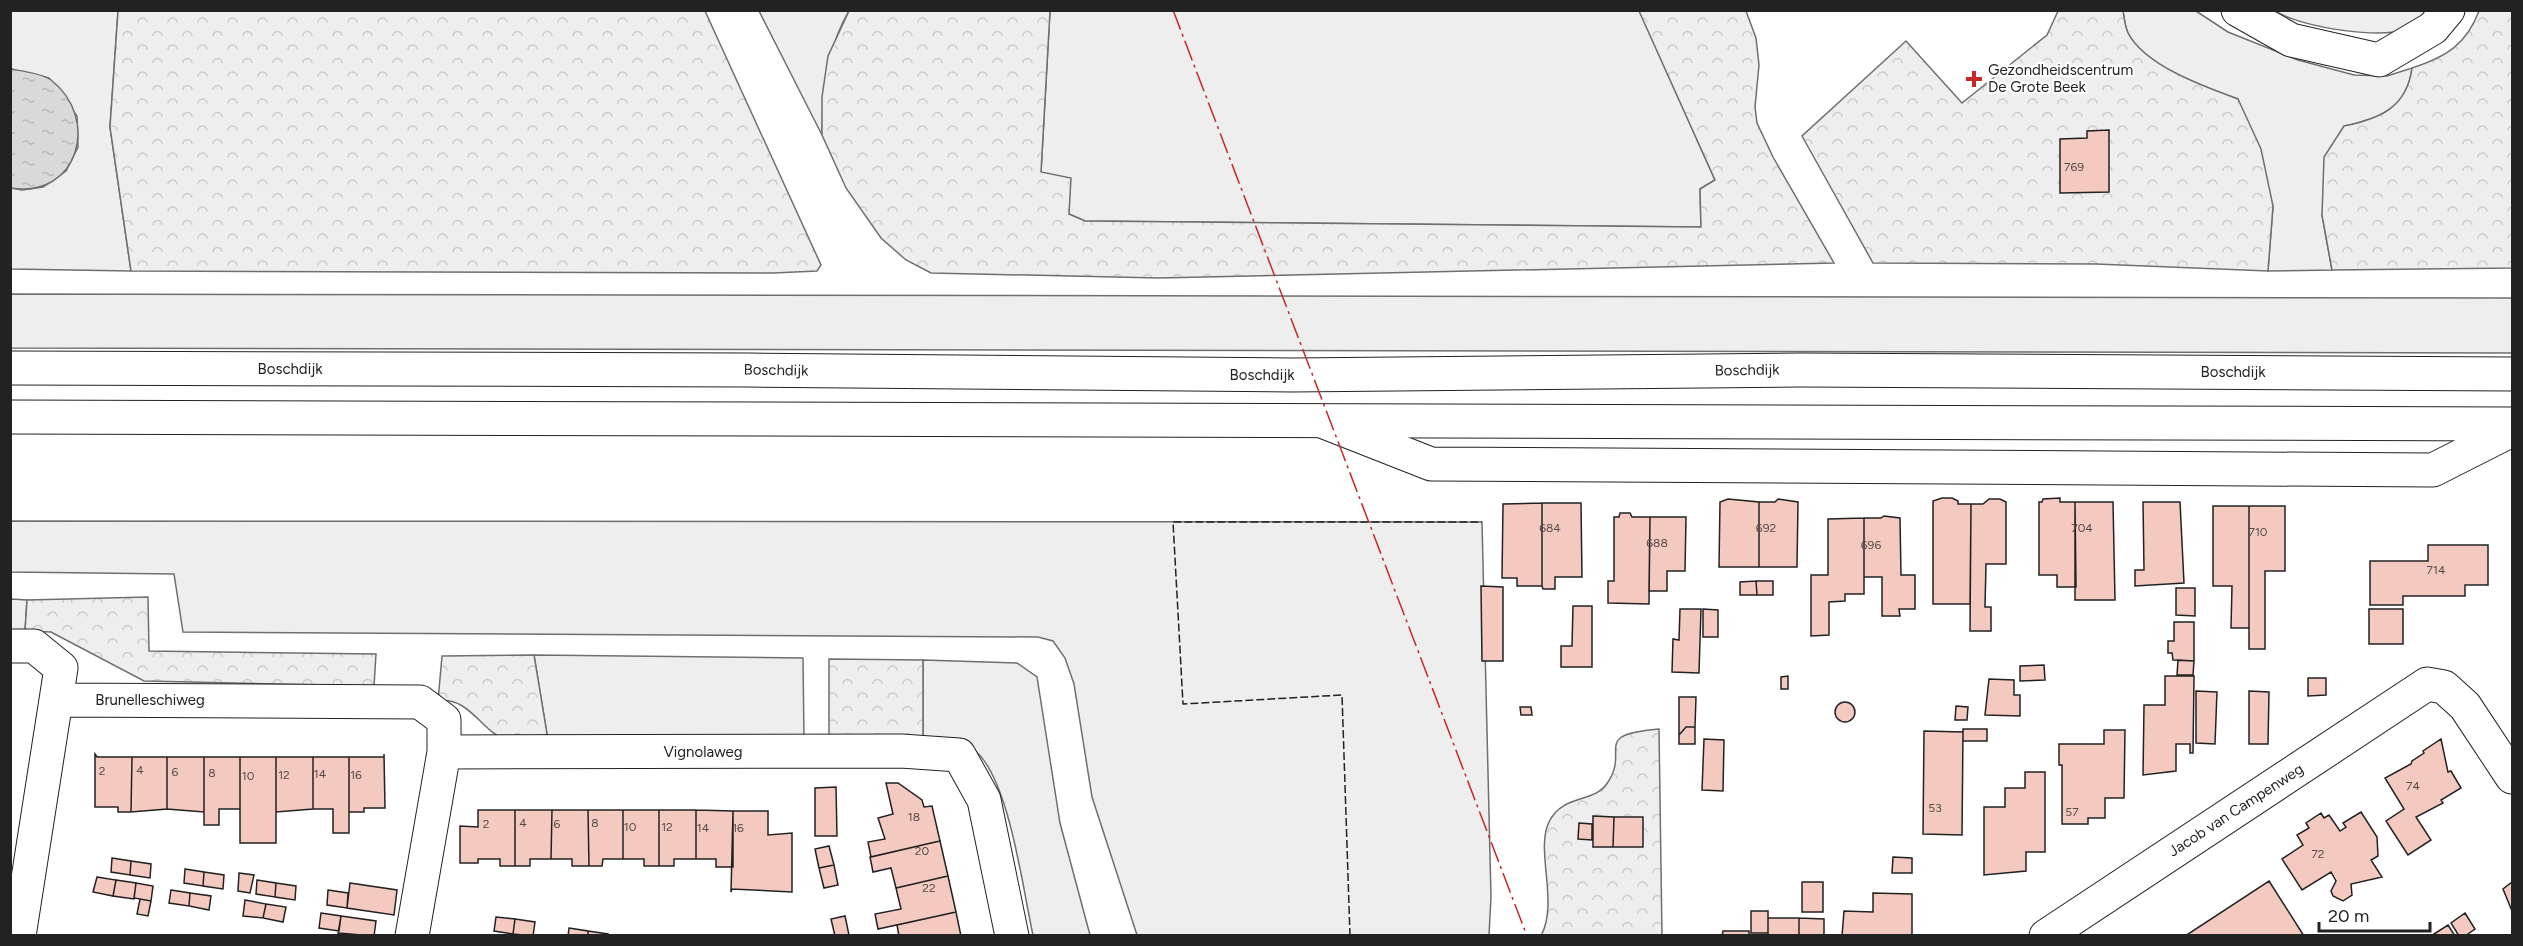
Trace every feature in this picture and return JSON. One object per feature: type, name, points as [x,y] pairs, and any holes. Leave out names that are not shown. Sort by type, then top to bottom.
[{"type":"main road","points":[[2238,10],[2291,40],[2379,60],[2433,28],[2448,10]]},
{"type":"main road","name":"Boschdijk","points":[[10,368],[748,370],[1292,375],[1801,370],[2512,374]]},
{"type":"main road","points":[[10,417],[2512,424]]},
{"type":"main road","points":[[1324,422],[1431,464],[2433,470],[2512,430]]},
{"type":"main road","points":[[10,646],[34,646],[60,668],[19,936]]},
{"type":"main road","name":"Jacob van Campenweg","points":[[2046,936],[2427,684],[2444,687],[2466,706],[2512,777]]},
{"type":"main road","name":"Brunelleschiweg","points":[[56,700],[420,702],[444,720],[444,752]]},
{"type":"main road","points":[[412,936],[444,752]]},
{"type":"main road","name":"Vignolaweg","points":[[444,752],[901,752],[959,755],[984,800],[1012,936]]},
{"type":"green space","points":[[1639,10],[1715,180],[1700,189],[1701,227],[1085,221],[1069,214],[1041,172],[1050,11]]},
{"type":"green space","points":[[11,11],[118,11],[110,127],[131,271],[11,269],[11,188],[22,190],[43,187],[66,171],[78,147],[77,116],[49,78],[11,69]]},
{"type":"green space","points":[[118,11],[705,11],[821,265],[817,271],[773,273],[131,271],[110,127]]},
{"type":"green space","points":[[759,11],[849,11],[831,55],[823,103],[822,135]]},
{"type":"green space","points":[[849,11],[1050,11],[1041,172],[1071,178],[1069,214],[1085,221],[1701,227],[1700,189],[1715,180],[1639,11],[1746,11],[1756,38],[1759,65],[1755,107],[1757,123],[1773,157],[1834,263],[1159,278],[931,273],[906,260],[881,238],[846,188],[822,135],[822,97],[828,56]]},
{"type":"green space","points":[[2058,11],[2123,11],[2128,33],[2136,45],[2148,56],[2177,74],[2238,99],[2261,149],[2273,206],[2268,271],[2096,264],[1873,263],[1802,136],[1906,41],[1962,103],[2047,35]]},
{"type":"green space","points":[[2123,11],[2196,11],[2228,32],[2298,60],[2354,75],[2387,76],[2412,68],[2409,82],[2398,102],[2369,120],[2344,126],[2322,215],[2332,270],[2268,271],[2273,206],[2238,99],[2177,74],[2148,56],[2136,45],[2128,33]]},
{"type":"green space","points":[[2275,11],[2439,11],[2416,27],[2403,31],[2366,33],[2304,23]]},
{"type":"green space","points":[[2479,11],[2512,11],[2512,268],[2332,270],[2322,215],[2324,157],[2344,126],[2369,120],[2398,102],[2409,82],[2412,68],[2435,59],[2453,48],[2468,33]]},
{"type":"green space","points":[[11,294],[2512,298],[2512,353],[11,348]]},
{"type":"green space","points":[[11,521],[1482,522],[1491,897],[1489,935],[1137,935],[1092,797],[1074,684],[1065,658],[1053,641],[1038,637],[183,632],[174,574],[11,572]]},
{"type":"green space","points":[[148,597],[149,651],[376,654],[374,686],[144,681],[51,632],[25,631],[27,600]]},
{"type":"green space","points":[[11,599],[27,600],[25,631],[11,631]]},
{"type":"green space","points":[[534,655],[803,658],[804,740],[548,740]]},
{"type":"green space","points":[[534,655],[548,740],[521,742],[506,740],[497,736],[467,709],[449,701],[438,701],[442,656]]},
{"type":"green space","points":[[829,659],[923,660],[923,740],[829,740]]},
{"type":"green space","points":[[923,660],[1017,663],[1037,677],[1060,823],[1090,935],[1033,935],[1013,835],[996,783],[986,763],[969,747],[923,740]]},
{"type":"green space","points":[[1659,729],[1662,935],[1541,936],[1548,908],[1544,847],[1549,822],[1562,807],[1595,793],[1608,782],[1614,770],[1618,740],[1625,735]]},
{"type":"water","points":[[10,69],[37,74],[51,80],[66,96],[75,115],[78,134],[75,153],[66,169],[53,181],[34,188],[11,188]]},
{"type":"building","points":[[2109,130],[2109,192],[2060,193],[2060,139],[2087,138],[2087,131]]},
{"type":"building","points":[[1952,498],[1958,501],[1958,504],[1971,504],[1970,604],[1933,604],[1933,501]]},
{"type":"building","points":[[2060,498],[2060,502],[2075,502],[2076,587],[2057,587],[2057,575],[2039,575],[2039,502],[2043,499]]},
{"type":"building","points":[[1728,499],[1759,502],[1759,567],[1719,567],[1720,502]]},
{"type":"building","points":[[1778,499],[1798,502],[1797,567],[1759,567],[1759,502],[1775,502]]},
{"type":"building","points":[[1989,499],[2000,499],[2006,502],[2006,564],[1986,564],[1985,607],[1991,607],[1991,631],[1970,631],[1971,504],[1983,504]]},
{"type":"building","points":[[2075,502],[2113,502],[2115,600],[2075,600]]},
{"type":"building","points":[[2143,502],[2180,502],[2184,583],[2135,586],[2135,570],[2144,570]]},
{"type":"building","points":[[1542,503],[1581,503],[1582,577],[1555,577],[1555,589],[1543,589],[1542,586]]},
{"type":"building","points":[[1542,503],[1542,586],[1517,586],[1517,578],[1502,578],[1503,504]]},
{"type":"building","points":[[2213,506],[2249,506],[2249,628],[2231,628],[2232,586],[2213,586]]},
{"type":"building","points":[[2249,506],[2285,506],[2285,571],[2265,571],[2265,649],[2249,649]]},
{"type":"building","points":[[1620,513],[1630,513],[1632,517],[1650,517],[1649,604],[1608,603],[1608,581],[1614,581],[1614,517],[1619,517]]},
{"type":"building","points":[[1884,516],[1900,518],[1901,575],[1915,575],[1915,609],[1899,609],[1900,616],[1882,616],[1882,577],[1864,577],[1864,518]]},
{"type":"building","points":[[1650,517],[1686,517],[1685,571],[1667,571],[1667,591],[1649,591]]},
{"type":"building","points":[[1864,518],[1864,594],[1845,594],[1845,601],[1829,602],[1829,635],[1811,636],[1811,575],[1828,575],[1828,519]]},
{"type":"building","points":[[2428,545],[2488,545],[2488,585],[2465,585],[2465,596],[2403,596],[2403,605],[2370,605],[2370,561],[2428,561]]},
{"type":"building","points":[[1756,581],[1757,595],[1740,595],[1740,582]]},
{"type":"building","points":[[1756,581],[1773,581],[1773,595],[1757,595]]},
{"type":"building","points":[[1481,586],[1503,587],[1503,661],[1482,661]]},
{"type":"building","points":[[2176,588],[2195,588],[2195,616],[2176,615]]},
{"type":"building","points":[[1573,606],[1592,606],[1592,667],[1561,667],[1561,646],[1572,646]]},
{"type":"building","points":[[1680,609],[1701,609],[1699,673],[1672,672],[1673,639],[1679,640]]},
{"type":"building","points":[[1703,609],[1718,610],[1718,637],[1703,637]]},
{"type":"building","points":[[2369,609],[2403,609],[2403,644],[2369,644]]},
{"type":"building","points":[[2174,622],[2194,622],[2194,661],[2173,660],[2172,653],[2168,653],[2168,641],[2174,641]]},
{"type":"building","points":[[2178,660],[2194,661],[2193,675],[2177,675]]},
{"type":"building","points":[[2044,665],[2045,680],[2020,681],[2020,666]]},
{"type":"building","points":[[1788,676],[1788,689],[1781,689],[1781,677]]},
{"type":"building","points":[[2165,676],[2194,676],[2193,753],[2190,753],[2190,744],[2176,744],[2176,771],[2143,775],[2144,705],[2165,705]]},
{"type":"building","points":[[2308,678],[2326,678],[2326,695],[2308,696]]},
{"type":"building","points":[[1989,679],[2014,680],[2014,695],[2020,695],[2020,716],[1985,715]]},
{"type":"building","points":[[2196,691],[2217,692],[2215,744],[2196,743]]},
{"type":"building","points":[[2249,691],[2269,692],[2268,744],[2249,744]]},
{"type":"building","points":[[1679,697],[1696,697],[1695,727],[1686,727],[1679,735]]},
{"type":"building","points":[[1845,702],[1852,705],[1855,712],[1852,719],[1845,722],[1838,719],[1835,712],[1838,705]]},
{"type":"building","points":[[1956,706],[1968,707],[1967,720],[1955,720]]},
{"type":"building","points":[[1520,707],[1531,707],[1532,715],[1521,715]]},
{"type":"building","points":[[1686,727],[1695,727],[1695,744],[1679,744],[1679,735]]},
{"type":"building","points":[[1963,729],[1987,729],[1987,741],[1963,741]]},
{"type":"building","points":[[2104,730],[2125,730],[2124,798],[2105,798],[2105,818],[2088,818],[2088,824],[2062,824],[2062,765],[2059,765],[2059,744],[2104,744]]},
{"type":"building","points":[[1924,731],[1963,732],[1962,835],[1923,834]]},
{"type":"building","points":[[1704,739],[1724,740],[1723,791],[1702,790]]},
{"type":"building","points":[[2441,739],[2448,772],[2451,771],[2461,788],[2441,800],[2443,803],[2416,817],[2431,840],[2408,855],[2386,821],[2404,809],[2385,778],[2411,764],[2424,753],[2423,751]]},
{"type":"building","points":[[95,754],[97,757],[132,757],[131,812],[118,812],[118,807],[95,807]]},
{"type":"building","points":[[384,754],[385,808],[364,808],[364,812],[349,812],[349,757],[384,757]]},
{"type":"building","points":[[132,757],[167,757],[167,809],[131,812]]},
{"type":"building","points":[[167,757],[204,757],[204,812],[167,809]]},
{"type":"building","points":[[204,757],[240,757],[240,809],[219,809],[219,825],[204,825]]},
{"type":"building","points":[[240,757],[276,757],[276,843],[240,843]]},
{"type":"building","points":[[276,757],[313,757],[313,809],[276,812]]},
{"type":"building","points":[[313,757],[349,757],[349,833],[333,833],[333,809],[313,809]]},
{"type":"building","points":[[2025,772],[2045,772],[2045,852],[2026,852],[2026,871],[1984,875],[1984,807],[2005,807],[2005,788],[2025,788]]},
{"type":"building","points":[[886,783],[898,783],[922,800],[924,807],[932,806],[940,841],[871,857],[868,842],[885,839],[878,818],[893,814]]},
{"type":"building","points":[[836,787],[837,836],[815,836],[815,788]]},
{"type":"building","points":[[478,810],[515,810],[515,866],[500,866],[500,859],[478,859],[478,863],[460,863],[460,826],[478,827]]},
{"type":"building","points":[[515,810],[552,810],[551,859],[530,859],[530,866],[515,866]]},
{"type":"building","points":[[552,810],[588,810],[589,866],[572,866],[572,859],[551,859]]},
{"type":"building","points":[[588,810],[623,810],[623,859],[603,859],[602,866],[589,866]]},
{"type":"building","points":[[623,810],[659,810],[659,866],[644,866],[644,859],[623,859]]},
{"type":"building","points":[[659,810],[696,810],[696,859],[674,859],[674,866],[659,866]]},
{"type":"building","points":[[696,810],[733,811],[733,867],[716,867],[716,859],[696,859]]},
{"type":"building","points":[[733,811],[768,811],[768,835],[792,833],[792,892],[732,889],[731,892]]},
{"type":"building","points":[[2361,812],[2377,837],[2378,856],[2371,860],[2382,877],[2351,884],[2352,895],[2343,901],[2333,896],[2331,891],[2336,881],[2331,872],[2302,890],[2282,859],[2303,845],[2297,835],[2309,828],[2306,823],[2321,813],[2324,818],[2329,815],[2340,831],[2346,827],[2343,823]]},
{"type":"building","points":[[1593,816],[1614,817],[1613,847],[1593,847]]},
{"type":"building","points":[[1614,817],[1643,817],[1643,847],[1613,847]]},
{"type":"building","points":[[1579,823],[1592,824],[1592,840],[1578,839]]},
{"type":"building","points":[[940,841],[948,876],[896,888],[891,868],[873,872],[870,857]]},
{"type":"building","points":[[829,846],[834,865],[819,868],[815,849]]},
{"type":"building","points":[[1893,857],[1912,858],[1912,873],[1892,873]]},
{"type":"building","points":[[112,858],[131,861],[130,875],[111,872]]},
{"type":"building","points":[[131,861],[151,864],[150,878],[130,875]]},
{"type":"building","points":[[834,865],[838,885],[824,888],[819,868]]},
{"type":"building","points":[[185,869],[204,872],[203,886],[184,883]]},
{"type":"building","points":[[204,872],[224,875],[223,889],[203,886]]},
{"type":"building","points":[[239,873],[254,875],[250,893],[238,891]]},
{"type":"building","points":[[948,876],[956,912],[878,929],[875,914],[901,909],[896,888]]},
{"type":"building","points":[[97,877],[116,880],[113,896],[93,892]]},
{"type":"building","points":[[116,880],[136,883],[134,899],[113,896]]},
{"type":"building","points":[[257,880],[276,883],[275,897],[256,894]]},
{"type":"building","points":[[2269,881],[2304,936],[2185,936]]},
{"type":"building","points":[[1802,882],[1823,882],[1823,912],[1802,912]]},
{"type":"building","points":[[2512,882],[2512,911],[2503,889]]},
{"type":"building","points":[[136,883],[153,886],[151,901],[134,898]]},
{"type":"building","points":[[276,883],[296,886],[295,900],[275,897]]},
{"type":"building","points":[[350,883],[397,890],[394,915],[347,908]]},
{"type":"building","points":[[171,890],[190,893],[189,906],[169,903]]},
{"type":"building","points":[[328,890],[348,893],[347,908],[327,905]]},
{"type":"building","points":[[190,893],[211,896],[209,910],[189,906]]},
{"type":"building","points":[[1873,893],[1912,894],[1912,936],[1842,936],[1844,911],[1873,912]]},
{"type":"building","points":[[140,899],[151,901],[148,916],[137,914]]},
{"type":"building","points":[[245,900],[266,904],[263,918],[243,916]]},
{"type":"building","points":[[266,904],[286,907],[283,922],[263,918]]},
{"type":"building","points":[[1751,911],[1768,911],[1768,933],[1751,933]]},
{"type":"building","points":[[956,912],[961,936],[899,936],[897,925]]},
{"type":"building","points":[[321,913],[341,916],[339,931],[319,928]]},
{"type":"building","points":[[2465,913],[2475,929],[2465,936],[2459,936],[2451,923]]},
{"type":"building","points":[[341,916],[376,921],[374,936],[338,933]]},
{"type":"building","points":[[845,916],[849,935],[835,936],[831,919]]},
{"type":"building","points":[[496,917],[515,919],[513,934],[494,931]]},
{"type":"building","points":[[1768,918],[1799,918],[1799,936],[1768,936]]},
{"type":"building","points":[[1799,918],[1824,919],[1824,936],[1799,936]]},
{"type":"building","points":[[515,919],[535,922],[533,936],[513,934]]},
{"type":"building","points":[[2448,925],[2455,936],[2436,936],[2434,934]]},
{"type":"building","points":[[569,928],[588,931],[588,936],[568,936]]},
{"type":"building","points":[[588,931],[608,934],[608,936],[588,936]]},
{"type":"building","points":[[1723,931],[1749,931],[1749,936],[1722,936]]},
{"type":"fence","points":[[1350,936],[1342,695],[1183,704],[1173,522],[1482,522]]},
{"type":"power","points":[[1173,10],[1527,936]]},
{"type":"place","name":"Gezondheidscentrum De Grote Beek","points":[[1974,79]]}]
